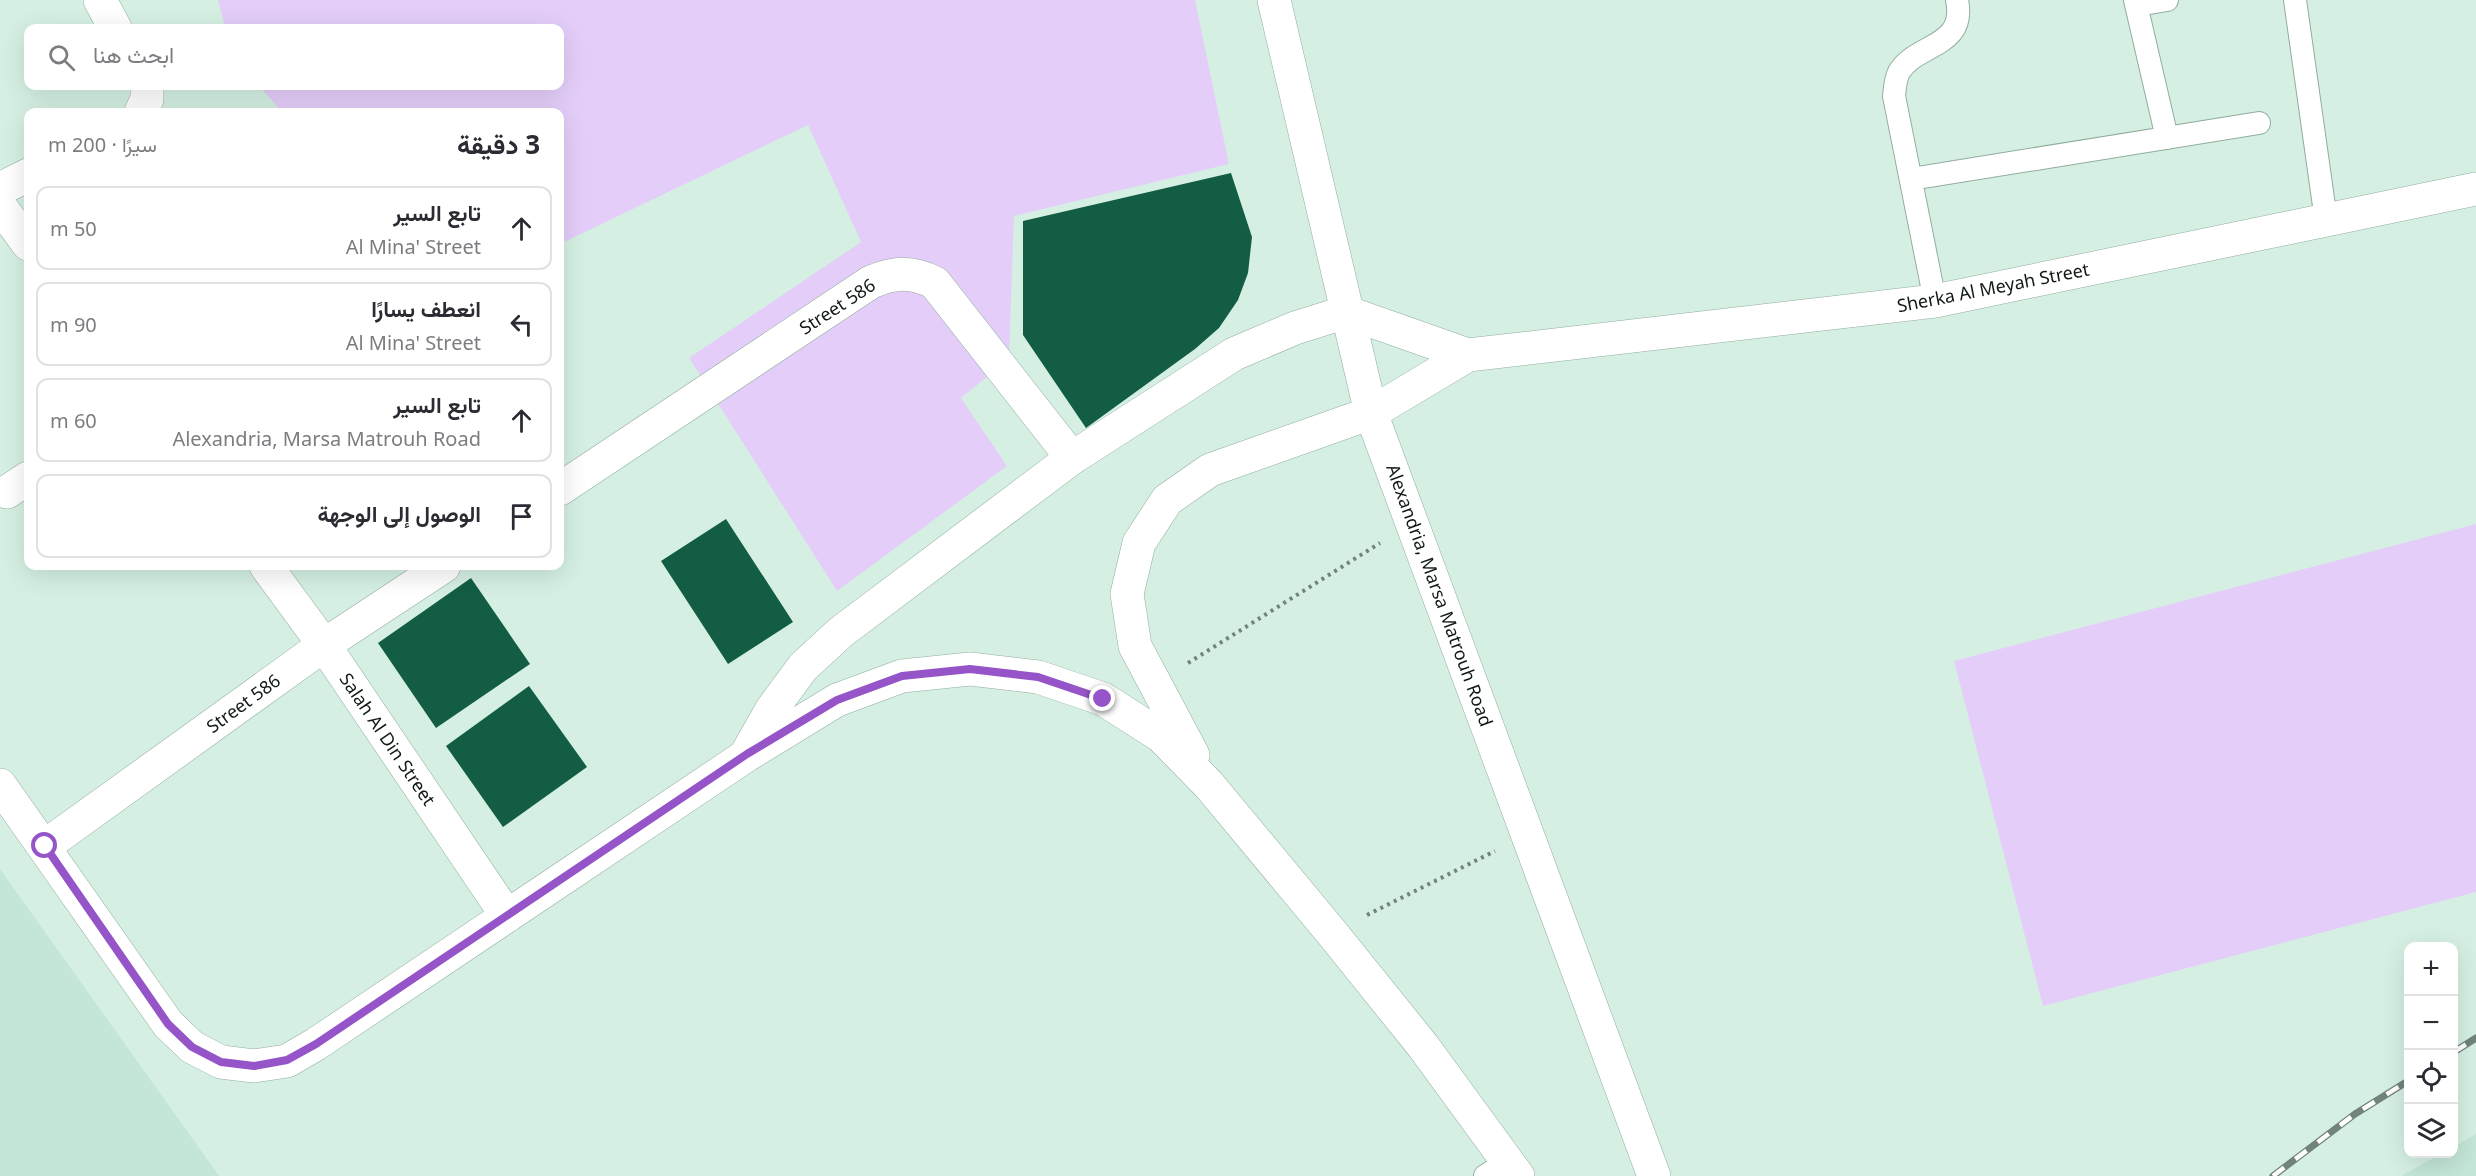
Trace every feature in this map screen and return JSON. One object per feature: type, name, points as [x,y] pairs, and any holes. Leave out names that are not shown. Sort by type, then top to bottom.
[{"type":"main road","points":[[100,0],[114,24]]},
{"type":"main road","name":"Alexandria, Marsa Matrouh Road","points":[[1274,0],[1371,413],[1654,1176]]},
{"type":"main road","points":[[143,108],[147,99],[147,90]]},
{"type":"main road","points":[[0,189],[24,177]]},
{"type":"main road","name":"Sherka Al Meyah Street","points":[[1468,355],[1935,301],[2476,189]]},
{"type":"main road","points":[[0,206],[24,239]]},
{"type":"main road","name":"Street 586","points":[[564,486],[871,282],[887,275],[904,273],[920,276],[935,283],[1072,458]]},
{"type":"main road","points":[[747,754],[772,709],[803,667],[841,632],[1072,458],[1234,354],[1294,328],[1346,312],[1468,355]]},
{"type":"main road","points":[[1209,785],[1135,646],[1127,594],[1139,543],[1167,500],[1210,470],[1371,413],[1468,355]]},
{"type":"main road","name":"Salah Al Din Street","points":[[269,570],[324,645],[507,916]]},
{"type":"main road","name":"Street 586","points":[[45,846],[324,645],[438,570]]},
{"type":"main road","points":[[0,785],[168,1024],[192,1047],[221,1062],[254,1066],[287,1060],[316,1044],[747,754],[837,700],[902,676],[970,669],[1038,677],[1103,699],[1161,736],[1209,785],[1423,1046],[1503,1171]]},
{"type":"lane","points":[[1935,301],[1894,96],[1899,72],[1907,63],[1951,34],[1957,23],[1959,10],[1957,0]]},
{"type":"lane","points":[[2167,0],[2136,3],[2167,138]]},
{"type":"lane","points":[[2295,0],[2326,220]]},
{"type":"lane","points":[[1911,179],[2259,123]]},
{"type":"path","points":[[1154,684],[1413,523]]},
{"type":"path","points":[[1332,933],[1528,834]]},
{"type":"shaded area","points":[[218,0],[1195,0],[1229,164],[1014,216],[1009,359],[961,398],[1007,466],[837,591],[689,358],[861,242],[808,125],[564,242],[564,108],[278,108],[263,90],[564,90],[564,24],[224,24]]},
{"type":"shaded area","points":[[2476,524],[2476,892],[2043,1006],[1954,661]]},
{"type":"shaded area","points":[[0,869],[219,1176],[0,1176]]},
{"type":"shaded area","points":[[2476,1134],[2476,1176],[2401,1176],[2434,1158],[2458,1158],[2458,1145]]},
{"type":"building","points":[[1231,173],[1252,237],[1248,273],[1238,300],[1219,328],[1195,349],[1086,428],[1023,335],[1023,221]]},
{"type":"building","points":[[726,519],[793,622],[728,664],[661,561]]},
{"type":"building","points":[[471,578],[530,664],[436,728],[378,643]]},
{"type":"building","points":[[529,686],[587,767],[503,827],[446,746]]},
{"type":"railway","points":[[2457,1050],[2476,1038]]},
{"type":"railway","points":[[2273,1176],[2355,1114],[2404,1083]]},
{"type":"route","points":[[45,846],[168,1024],[192,1047],[221,1062],[254,1066],[287,1060],[316,1044],[747,754],[837,700],[902,676],[970,669],[1038,677],[1103,699]]}]
